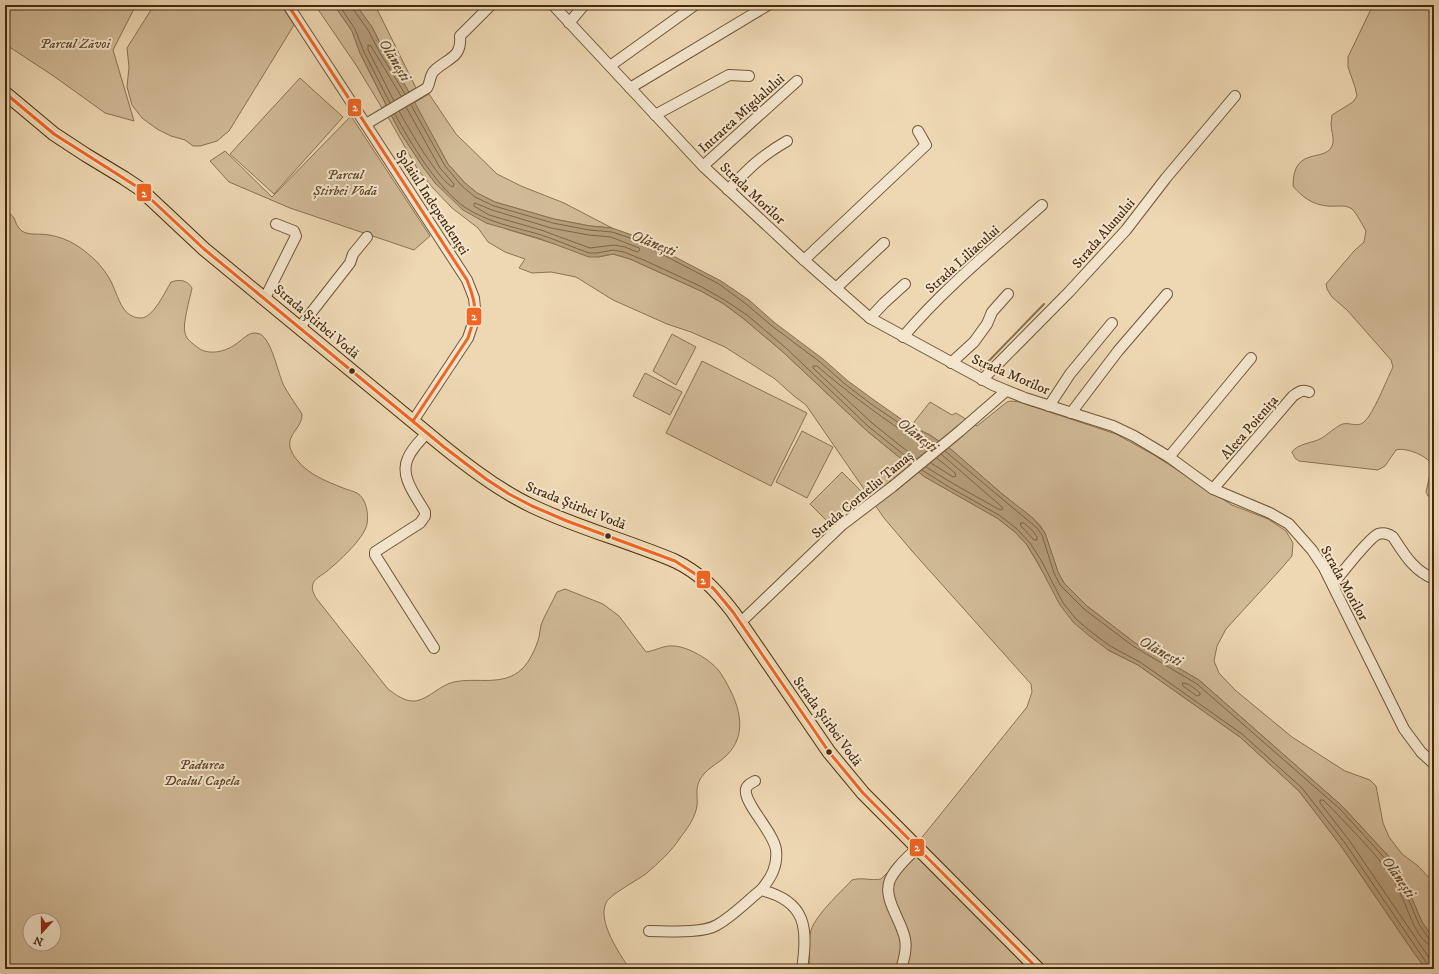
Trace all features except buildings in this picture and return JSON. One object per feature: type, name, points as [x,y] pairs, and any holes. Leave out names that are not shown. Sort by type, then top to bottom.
[{"type":"main road","name":"Strada Știrbei Vodă","points":[[5,93],[54,134],[80,152],[139,188],[184,231],[427,433],[496,486],[520,500],[554,516],[664,556],[684,565],[706,580],[740,623],[838,765],[863,793],[1038,969]]},
{"type":"street","name":"Splaiul Independenței","points":[[288,5],[370,121],[462,270],[472,290],[475,315],[468,338],[413,421]]},
{"type":"street","points":[[370,121],[427,88],[430,83],[430,76],[434,71],[457,53],[460,44],[460,36],[466,28],[491,5]]},
{"type":"street","name":"Strada Morilor","points":[[553,5],[703,166],[804,260],[870,318],[982,380],[1006,391],[1120,429],[1169,457],[1213,489],[1289,524],[1312,550],[1333,584],[1404,729],[1421,752],[1434,764]]},
{"type":"street","points":[[569,23],[584,5]]},
{"type":"street","points":[[610,66],[695,5]]},
{"type":"street","points":[[630,88],[768,5]]},
{"type":"street","points":[[655,115],[729,75],[749,76]]},
{"type":"street","name":"Intrarea Migdalului","points":[[703,166],[797,81]]},
{"type":"street","name":"Strada Alunului","points":[[982,380],[1069,292],[1126,230],[1166,178],[1235,96]]},
{"type":"street","points":[[804,260],[926,145],[918,131]]},
{"type":"street","points":[[728,190],[760,158],[771,150],[787,142]]},
{"type":"street","name":"Strada Liliacului","points":[[903,337],[924,313],[1042,205]]},
{"type":"street","points":[[265,298],[296,236],[294,231],[276,224]]},
{"type":"street","points":[[300,327],[350,263],[353,254],[366,237]]},
{"type":"street","points":[[836,288],[884,243]]},
{"type":"street","points":[[870,318],[905,284]]},
{"type":"street","points":[[951,363],[974,342],[984,330],[992,312],[1008,294]]},
{"type":"street","points":[[1071,413],[1118,351],[1167,294]]},
{"type":"street","points":[[1049,406],[1070,374],[1112,323]]},
{"type":"street","points":[[1169,457],[1251,358]]},
{"type":"street","name":"Aleea Poienița","points":[[1213,489],[1294,396],[1301,390],[1309,392]]},
{"type":"street","name":"Strada Corneliu Tamaș","points":[[740,623],[842,525],[892,487],[1006,391]]},
{"type":"street","points":[[427,433],[413,449],[405,465],[410,488],[425,512],[425,516],[420,523],[375,552],[375,555],[434,648]]},
{"type":"street","points":[[1333,584],[1369,542],[1377,534],[1384,533],[1393,537],[1417,570],[1425,576],[1434,579]]},
{"type":"street","points":[[649,931],[702,930],[712,928],[724,921],[761,890],[771,877],[774,869],[776,850],[773,839],[747,798],[746,790],[750,784],[755,781]]},
{"type":"street","points":[[901,969],[906,948],[905,939],[888,889],[890,878],[918,847]]},
{"type":"street","points":[[761,890],[776,895],[791,904],[803,921],[805,935],[802,969]]},
{"type":"green space","name":"Parcul Zăvoi","points":[[5,5],[136,5],[113,50],[134,121],[105,113],[55,77],[5,44]]},
{"type":"green space","points":[[154,5],[281,5],[294,25],[229,131],[217,141],[200,146],[193,146],[185,140],[171,136],[157,129],[142,118],[132,105],[127,87],[129,67],[127,48]]},
{"type":"green space","points":[[315,5],[334,5],[352,31],[360,53],[386,105],[382,108],[356,65]]},
{"type":"green space","points":[[356,5],[375,5],[416,88],[409,92],[384,51],[372,27]]},
{"type":"green space","points":[[1373,5],[1434,5],[1434,499],[1428,496],[1426,492],[1432,465],[1426,458],[1411,451],[1400,449],[1396,450],[1385,466],[1378,470],[1299,461],[1295,458],[1292,452],[1301,445],[1320,439],[1341,425],[1359,425],[1364,422],[1376,404],[1393,367],[1391,360],[1347,310],[1332,297],[1327,289],[1326,284],[1354,251],[1364,242],[1366,231],[1358,216],[1349,207],[1317,204],[1300,194],[1293,186],[1295,173],[1299,164],[1304,159],[1325,153],[1330,149],[1333,143],[1331,124],[1332,115],[1353,102],[1357,96],[1348,67],[1348,57]]},
{"type":"green space","points":[[300,78],[343,117],[274,194],[230,154]]},
{"type":"green space","points":[[429,94],[456,134],[497,174],[521,186],[564,203],[612,228],[590,226],[554,219],[495,202],[477,193],[465,183],[448,164],[414,103]]},
{"type":"green space","points":[[391,115],[400,132],[436,184],[506,229],[598,257],[613,254],[630,259],[701,291],[724,304],[783,352],[866,430],[894,453],[925,477],[997,518],[1015,532],[1027,545],[1048,581],[1108,650],[1138,665],[1240,737],[1299,791],[1341,846],[1426,969],[810,969],[810,934],[812,927],[821,913],[852,880],[881,879],[919,841],[1027,707],[1032,692],[1031,684],[884,518],[806,405],[775,379],[725,347],[691,332],[667,324],[613,300],[576,277],[551,272],[532,273],[519,268],[525,259],[505,252],[488,242],[478,228],[452,208],[432,187],[418,170],[388,117]]},
{"type":"green space","name":"Parcul Știrbei Vodă","points":[[351,116],[430,236],[414,250],[290,208],[229,182],[210,161],[225,151],[272,197]]},
{"type":"green space","name":"Pădurea Dealul Capela","points":[[5,210],[13,217],[19,228],[25,233],[56,236],[70,241],[87,253],[107,274],[122,307],[130,315],[135,317],[141,318],[150,314],[158,304],[171,282],[183,281],[188,283],[192,288],[184,329],[188,339],[201,350],[211,352],[222,351],[232,347],[253,333],[260,334],[264,337],[271,350],[284,386],[302,414],[302,419],[290,442],[290,449],[294,456],[312,474],[360,495],[365,502],[368,516],[365,530],[356,543],[326,572],[315,580],[312,586],[313,591],[316,598],[388,689],[394,694],[404,699],[416,701],[454,682],[498,680],[515,675],[528,662],[538,641],[541,625],[557,592],[565,589],[603,604],[619,616],[646,652],[666,646],[685,648],[705,658],[720,673],[732,693],[740,721],[737,739],[733,748],[700,779],[697,787],[697,806],[693,819],[673,848],[647,873],[612,896],[606,903],[604,910],[607,928],[616,947],[630,969],[5,969]]},
{"type":"green space","points":[[672,334],[696,347],[676,385],[653,371]]},
{"type":"green space","points":[[702,361],[807,413],[771,486],[666,433]]},
{"type":"green space","points":[[645,373],[682,392],[670,415],[633,396]]},
{"type":"green space","points":[[930,402],[952,415],[956,413],[977,426],[1007,402],[1019,402],[1116,434],[1154,455],[1232,505],[1268,519],[1286,531],[1293,543],[1292,556],[1226,629],[1217,646],[1214,661],[1219,673],[1235,690],[1292,737],[1345,771],[1370,780],[1376,786],[1383,823],[1389,837],[1402,854],[1418,866],[1434,883],[1434,939],[1422,922],[1404,880],[1392,860],[1342,806],[1199,680],[1135,643],[1087,606],[1064,583],[1058,572],[1045,533],[1040,525],[953,451],[930,435],[911,426]]},
{"type":"green space","points":[[802,431],[833,447],[807,498],[776,482]]},
{"type":"green space","points":[[842,472],[862,492],[830,524],[810,504]]},
{"type":"water","name":"Olănești","points":[[334,5],[356,5],[372,27],[448,164],[465,183],[477,193],[495,202],[554,219],[590,226],[612,228],[635,236],[721,281],[749,300],[775,323],[823,359],[848,381],[911,426],[930,435],[953,451],[1001,493],[1033,518],[1045,533],[1058,572],[1064,583],[1087,606],[1135,643],[1199,680],[1342,806],[1392,860],[1404,880],[1422,922],[1434,939],[1434,969],[1426,969],[1341,846],[1299,791],[1240,737],[1138,665],[1108,650],[1087,634],[1073,622],[1060,605],[1027,545],[1015,532],[997,518],[925,477],[894,453],[866,430],[783,352],[744,319],[724,304],[701,291],[630,259],[613,254],[589,257],[538,238],[486,223],[463,210],[436,184],[400,132],[360,53],[352,31]]},
{"type":"waterway","points":[[981,369],[1044,304]]},
{"type":"transit line","name":"2","points":[[288,5],[467,280],[473,296],[475,309],[468,338],[413,421]]},
{"type":"transit line","name":"2","points":[[5,93],[54,134],[139,188],[204,249],[444,447],[486,479],[509,494],[532,506],[567,521],[675,561],[700,577],[714,589],[733,612],[829,752],[863,793],[1038,969]]}]
